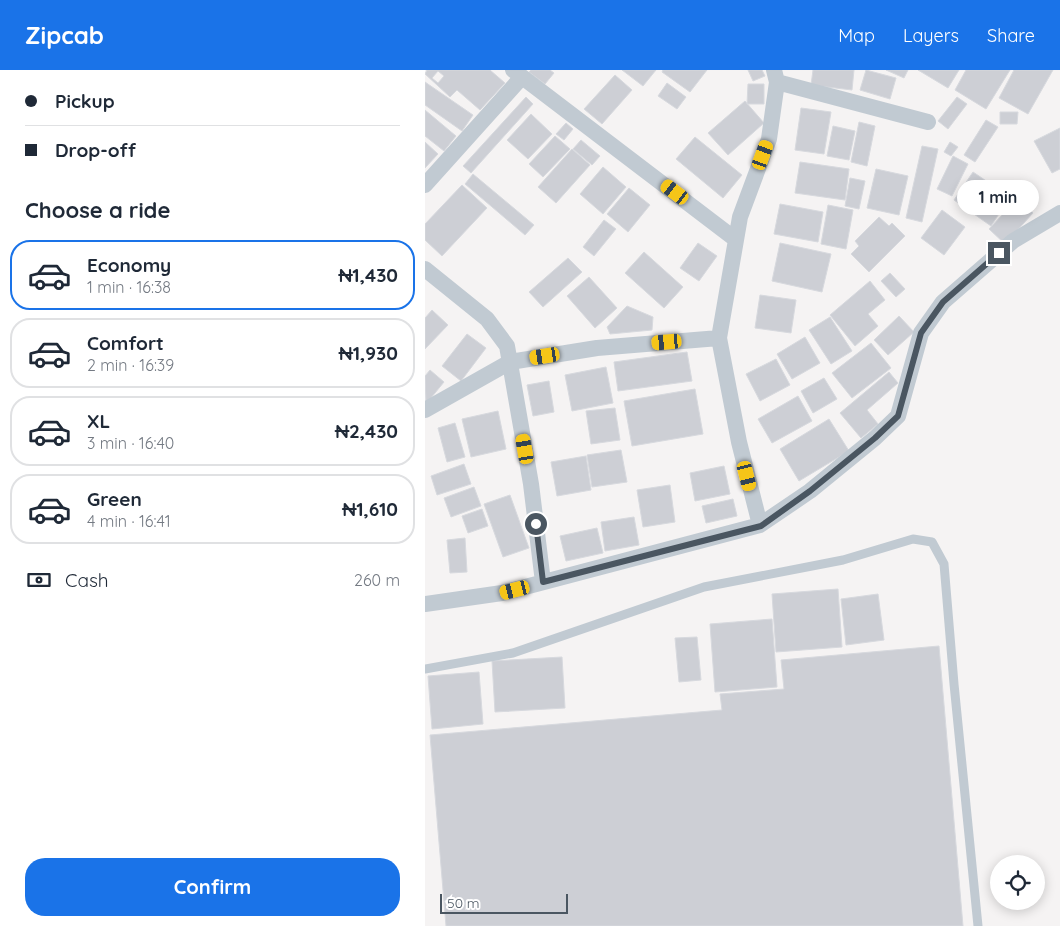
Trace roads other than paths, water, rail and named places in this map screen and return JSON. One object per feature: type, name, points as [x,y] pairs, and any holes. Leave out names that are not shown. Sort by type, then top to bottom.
[{"type":"street","points":[[425,185],[518,74],[735,239]]},
{"type":"street","points":[[761,526],[739,442],[719,338],[740,217],[769,139],[775,76],[928,122]]},
{"type":"street","points":[[425,604],[502,593],[761,526],[810,491],[875,438],[898,416],[921,333],[943,302],[1013,241],[1060,212]]},
{"type":"street","points":[[425,269],[487,319],[507,346],[531,484],[543,582]]},
{"type":"street","points":[[425,410],[510,362],[597,348],[719,338]]},
{"type":"lane","points":[[425,669],[513,653],[704,587],[843,560],[913,539],[932,542],[945,564],[954,684],[978,926]]}]
